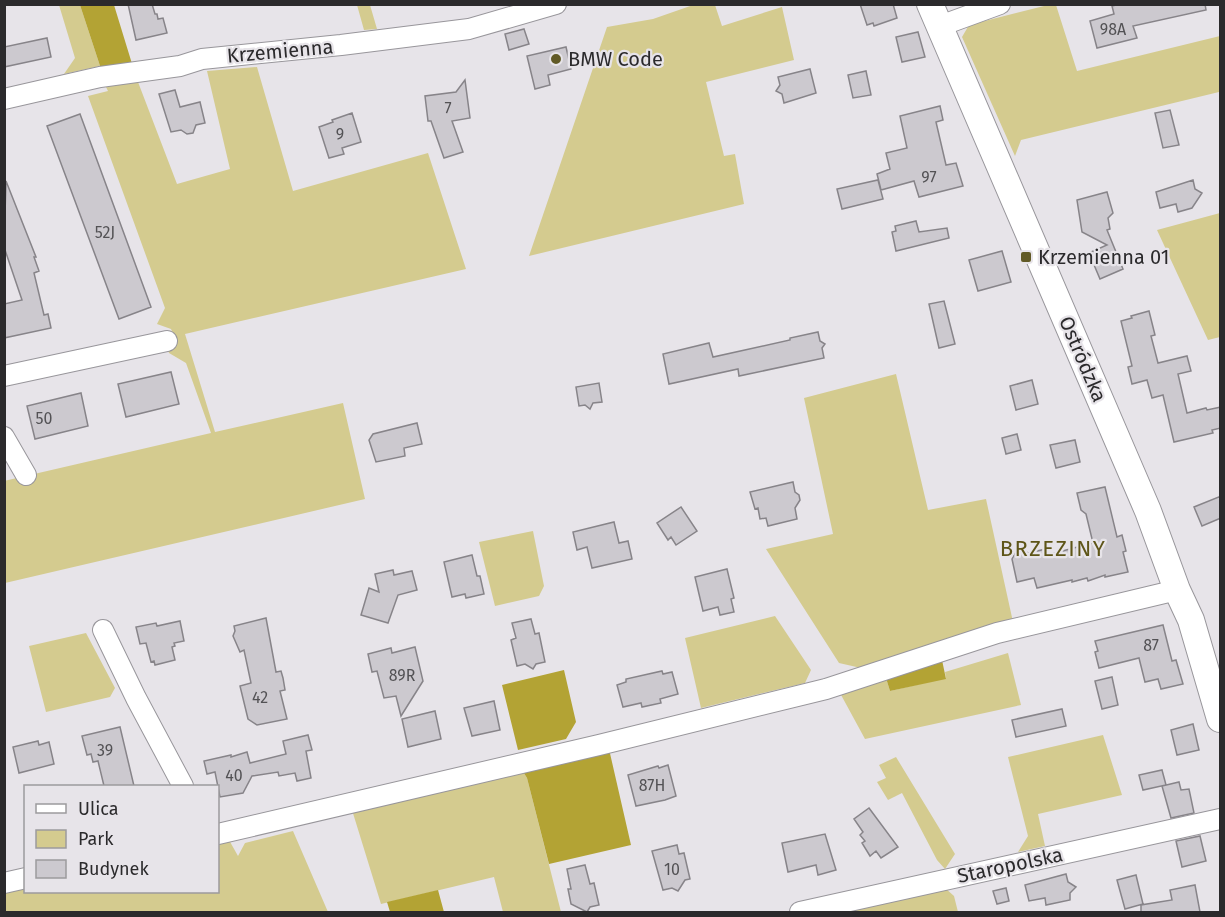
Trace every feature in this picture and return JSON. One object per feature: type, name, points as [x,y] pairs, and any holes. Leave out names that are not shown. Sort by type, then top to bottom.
[{"type":"street","name":"Krzemienna","points":[[4,99],[100,77],[180,66],[202,59],[469,29],[556,4]]},
{"type":"street","points":[[935,15],[1000,4]]},
{"type":"street","name":"Ostródzka","points":[[935,15],[1134,478],[1195,631],[1221,719]]},
{"type":"street","points":[[4,376],[167,341]]},
{"type":"street","points":[[4,437],[26,476]]},
{"type":"street","points":[[219,834],[600,745],[826,688],[997,633],[1177,590]]},
{"type":"street","points":[[103,630],[182,785]]},
{"type":"street","name":"Staropolska","points":[[800,912],[1221,819]]},
{"type":"street","points":[[4,883],[24,878]]},
{"type":"green space","points":[[696,4],[715,5],[722,26],[782,7],[794,60],[706,82],[724,156],[735,154],[744,204],[529,256],[607,27],[653,19]]},
{"type":"green space","points":[[59,5],[80,5],[100,66],[64,74],[75,58]]},
{"type":"green space","points":[[357,5],[370,5],[377,29],[364,30]]},
{"type":"green space","points":[[1056,5],[1077,71],[1220,36],[1220,96],[1219,92],[1021,140],[1015,156],[962,37],[969,25]]},
{"type":"green space","points":[[257,67],[293,191],[428,153],[466,269],[185,334],[215,432],[343,403],[365,499],[5,583],[4,481],[211,433],[186,363],[169,353],[166,345],[177,343],[171,329],[157,324],[165,308],[88,96],[108,91],[105,85],[138,82],[177,184],[230,169],[207,71]]},
{"type":"green space","points":[[1220,213],[1220,337],[1208,340],[1157,230]]},
{"type":"green space","points":[[896,374],[928,510],[986,499],[1013,622],[861,668],[839,663],[766,549],[833,534],[804,398]]},
{"type":"green space","points":[[533,531],[544,586],[539,596],[495,606],[479,542]]},
{"type":"green space","points":[[775,616],[811,670],[805,683],[701,708],[685,638]]},
{"type":"green space","points":[[86,633],[115,688],[110,697],[46,712],[29,646]]},
{"type":"green space","points":[[1008,653],[1021,705],[865,739],[840,693],[886,678],[890,691],[946,678],[945,672]]},
{"type":"green space","points":[[1103,735],[1122,795],[1038,814],[1045,846],[1018,852],[1028,836],[1008,757]]},
{"type":"green space","points":[[896,757],[955,854],[945,869],[937,860],[902,793],[888,800],[877,782],[886,778],[879,765]]},
{"type":"green space","points":[[522,770],[527,778],[561,912],[503,912],[494,877],[381,904],[352,810]]},
{"type":"green space","points":[[293,831],[328,912],[5,912],[4,888],[24,884],[24,893],[219,893],[219,843],[229,840],[238,856],[245,843]]},
{"type":"green space","points":[[945,888],[954,896],[958,912],[840,912]]},
{"type":"shaded area","points":[[80,5],[114,5],[133,67],[102,72]]},
{"type":"shaded area","points":[[942,660],[946,679],[890,691],[886,678]]},
{"type":"shaded area","points":[[564,670],[576,722],[566,739],[518,750],[502,685]]},
{"type":"shaded area","points":[[609,749],[631,845],[549,864],[527,778],[522,770]]},
{"type":"shaded area","points":[[438,890],[444,912],[390,912],[387,902]]},
{"type":"building","points":[[128,4],[152,4],[158,19],[163,18],[167,33],[136,40]]},
{"type":"building","points":[[860,4],[893,4],[897,18],[874,26],[873,23],[867,25]]},
{"type":"building","points":[[1120,4],[1205,4],[1206,10],[1133,26],[1137,38],[1097,48],[1090,21],[1114,14],[1112,6]]},
{"type":"building","points":[[524,29],[529,44],[509,50],[505,34]]},
{"type":"building","points":[[918,32],[925,57],[902,62],[896,37]]},
{"type":"building","points":[[47,38],[51,57],[4,67],[4,47]]},
{"type":"building","points":[[566,47],[571,69],[548,75],[550,85],[535,89],[527,56]]},
{"type":"building","points":[[810,69],[816,93],[784,103],[782,94],[776,91],[780,85],[778,77]]},
{"type":"building","points":[[866,71],[871,95],[853,98],[848,75]]},
{"type":"building","points":[[465,80],[470,118],[452,121],[463,152],[444,158],[431,121],[428,121],[425,96],[456,92]]},
{"type":"building","points":[[175,90],[180,107],[200,102],[205,123],[196,125],[193,133],[187,134],[181,130],[171,132],[159,94]]},
{"type":"building","points":[[940,106],[943,120],[936,122],[946,165],[956,163],[963,186],[919,197],[914,181],[881,190],[877,174],[890,169],[886,153],[907,148],[900,116]]},
{"type":"building","points":[[1170,110],[1179,145],[1163,148],[1155,113]]},
{"type":"building","points":[[352,113],[361,142],[342,148],[344,154],[329,158],[319,127]]},
{"type":"building","points":[[80,114],[151,307],[119,319],[47,126]]},
{"type":"building","points":[[878,180],[883,199],[842,209],[837,189]]},
{"type":"building","points":[[1193,180],[1195,189],[1202,193],[1192,208],[1178,212],[1176,204],[1160,208],[1156,192]]},
{"type":"building","points":[[6,181],[36,257],[34,257],[39,271],[34,273],[44,315],[48,314],[51,328],[4,338],[4,304],[22,300],[4,247]]},
{"type":"building","points":[[1107,192],[1113,213],[1108,218],[1110,229],[1107,230],[1123,269],[1100,279],[1089,253],[1107,245],[1082,232],[1077,200]]},
{"type":"building","points":[[916,221],[919,232],[947,228],[949,238],[896,251],[892,232],[896,231],[895,226]]},
{"type":"building","points":[[1002,251],[1011,282],[978,291],[969,260]]},
{"type":"building","points":[[944,301],[955,344],[939,348],[929,304]]},
{"type":"building","points":[[1149,311],[1155,335],[1151,336],[1158,363],[1187,356],[1191,371],[1178,374],[1187,413],[1221,407],[1221,428],[1212,430],[1213,433],[1174,442],[1163,395],[1152,398],[1147,380],[1132,384],[1128,367],[1132,366],[1121,321]]},
{"type":"building","points":[[818,332],[820,341],[825,344],[822,348],[824,358],[739,376],[738,369],[669,384],[663,354],[709,343],[713,357]]},
{"type":"building","points":[[171,372],[179,404],[126,417],[118,384]]},
{"type":"building","points":[[1032,380],[1038,404],[1016,410],[1010,386]]},
{"type":"building","points":[[599,383],[602,402],[593,403],[590,409],[585,405],[579,406],[576,387]]},
{"type":"building","points":[[81,393],[88,426],[35,439],[27,406]]},
{"type":"building","points":[[417,423],[422,444],[404,448],[405,456],[376,462],[369,440],[373,434]]},
{"type":"building","points":[[1017,434],[1021,450],[1006,454],[1002,438]]},
{"type":"building","points":[[1075,440],[1080,462],[1056,468],[1050,445]]},
{"type":"building","points":[[793,482],[800,500],[795,508],[797,519],[768,526],[766,518],[760,519],[758,508],[755,509],[750,492]]},
{"type":"building","points":[[1105,487],[1117,537],[1122,535],[1128,572],[1105,577],[1105,575],[1088,581],[1087,578],[1072,582],[1072,580],[1037,588],[1034,578],[1017,582],[1012,559],[1016,552],[1024,550],[1028,553],[1046,549],[1047,555],[1093,543],[1086,514],[1081,510],[1077,493]]},
{"type":"building","points":[[1221,496],[1221,518],[1202,526],[1194,507]]},
{"type":"building","points":[[681,507],[697,531],[676,545],[671,537],[668,540],[657,523]]},
{"type":"building","points":[[614,522],[619,543],[628,541],[632,559],[592,568],[587,547],[577,550],[573,532]]},
{"type":"building","points":[[472,555],[484,594],[466,598],[465,594],[452,597],[444,562]]},
{"type":"building","points":[[727,569],[734,598],[731,599],[734,612],[720,615],[718,607],[703,611],[695,577]]},
{"type":"building","points":[[393,570],[394,575],[412,571],[417,590],[398,595],[388,623],[361,615],[369,588],[379,592],[375,574]]},
{"type":"building","points":[[266,618],[276,672],[281,671],[283,678],[285,690],[280,691],[287,719],[257,725],[248,719],[240,686],[251,683],[244,650],[240,652],[233,636],[234,626]]},
{"type":"building","points":[[531,619],[535,634],[539,633],[545,662],[536,664],[533,669],[525,664],[517,666],[511,640],[516,638],[512,623]]},
{"type":"building","points":[[180,621],[184,641],[174,643],[175,646],[172,647],[175,660],[155,665],[154,661],[151,662],[146,643],[140,644],[136,627],[156,623],[157,626]]},
{"type":"building","points":[[1163,625],[1172,661],[1176,660],[1183,684],[1161,689],[1158,679],[1145,682],[1139,658],[1099,668],[1095,641]]},
{"type":"building","points":[[415,647],[423,681],[401,716],[396,696],[384,698],[377,671],[372,672],[368,654],[391,648],[392,653]]},
{"type":"building","points":[[662,671],[663,674],[672,672],[678,694],[660,699],[661,703],[642,707],[641,703],[623,707],[617,685],[626,682],[626,679]]},
{"type":"building","points":[[1112,677],[1118,705],[1102,709],[1095,681]]},
{"type":"building","points":[[494,701],[500,730],[472,736],[464,708]]},
{"type":"building","points":[[1062,709],[1066,726],[1016,737],[1012,720]]},
{"type":"building","points":[[435,711],[441,739],[408,747],[402,719]]},
{"type":"building","points":[[1193,724],[1199,750],[1177,755],[1171,730]]},
{"type":"building","points":[[120,727],[134,785],[104,785],[98,761],[93,762],[91,754],[87,755],[82,736]]},
{"type":"building","points":[[308,735],[312,750],[306,751],[311,778],[297,781],[295,773],[279,776],[278,772],[252,776],[243,793],[220,797],[215,772],[207,774],[204,761],[247,752],[250,763],[286,754],[283,741]]},
{"type":"building","points":[[38,741],[39,745],[49,742],[54,764],[19,773],[13,747]]},
{"type":"building","points":[[668,765],[676,796],[636,806],[628,775]]},
{"type":"building","points":[[1162,770],[1166,785],[1143,790],[1139,775]]},
{"type":"building","points":[[1179,782],[1181,790],[1189,789],[1194,813],[1171,818],[1162,786]]},
{"type":"building","points":[[869,808],[898,847],[881,858],[876,851],[870,856],[862,843],[865,841],[860,835],[863,832],[854,819]]},
{"type":"building","points":[[825,834],[836,870],[818,875],[816,865],[788,872],[782,843]]},
{"type":"building","points":[[1200,836],[1206,861],[1182,867],[1176,841]]},
{"type":"building","points":[[677,845],[679,854],[684,853],[690,879],[685,880],[678,891],[672,888],[663,890],[652,851]]},
{"type":"building","points":[[585,865],[590,884],[594,883],[599,905],[590,907],[587,912],[571,904],[567,869]]},
{"type":"building","points":[[1066,874],[1068,882],[1076,887],[1070,893],[1070,900],[1046,905],[1045,898],[1029,901],[1025,885]]},
{"type":"building","points":[[1136,875],[1143,904],[1125,909],[1117,880]]},
{"type":"building","points":[[1195,885],[1200,912],[1141,912],[1141,905],[1172,900],[1170,890]]},
{"type":"building","points":[[1006,888],[1009,901],[997,904],[993,891]]},
{"type":"place","name":"BMW Code","points":[[556,59]]},
{"type":"place","name":"Krzemienna 01","points":[[1026,257]]},
{"type":"district","name":"BRZEZINY","points":[[1053,548]]}]
